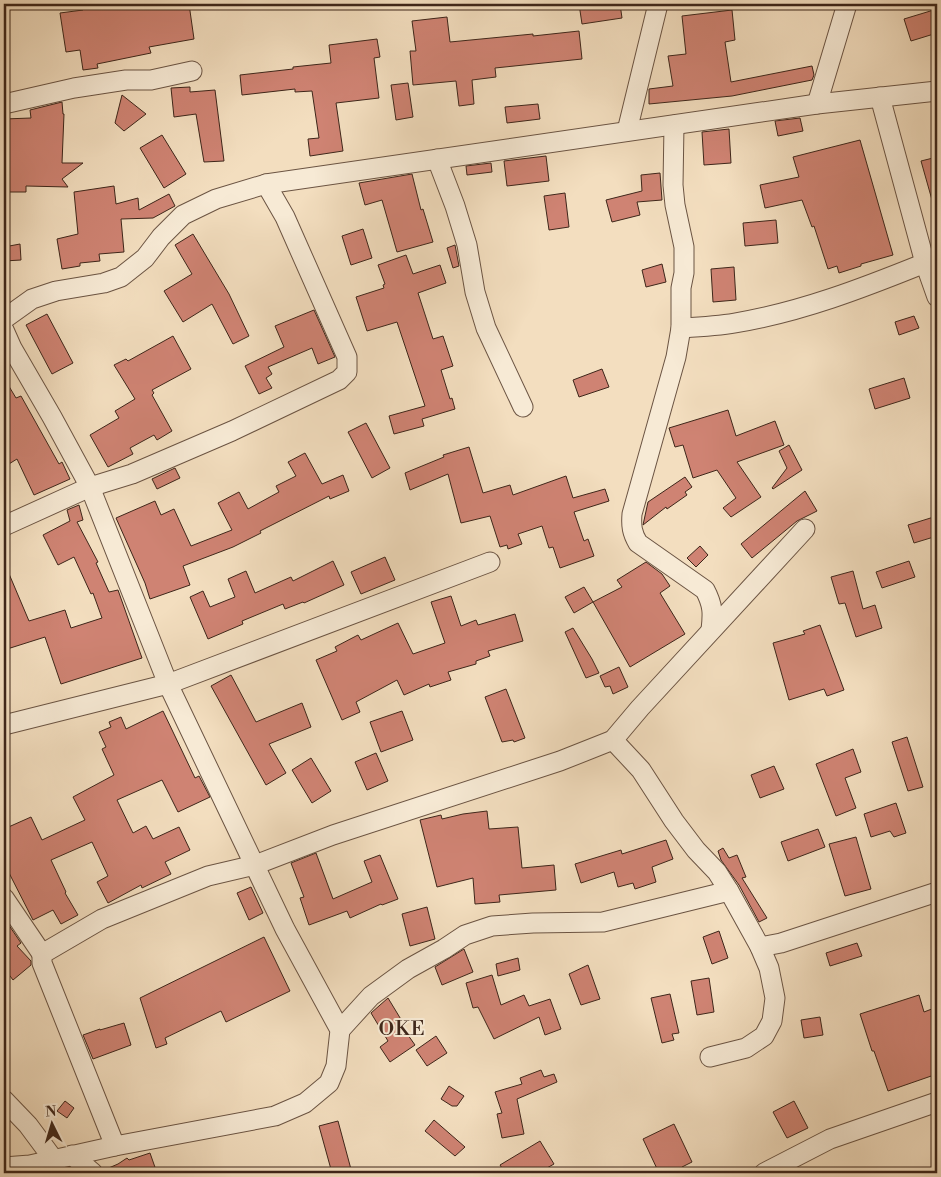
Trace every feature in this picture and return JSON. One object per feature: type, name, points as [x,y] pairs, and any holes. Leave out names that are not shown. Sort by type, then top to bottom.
[{"type":"street","points":[[627,131],[658,4]]},
{"type":"street","points":[[817,104],[847,4]]},
{"type":"street","points":[[4,104],[74,88],[126,80],[158,79],[192,71]]},
{"type":"street","points":[[4,319],[32,299],[56,291],[104,283],[121,277],[145,258],[161,237],[184,216],[216,199],[266,184],[817,104],[937,91]]},
{"type":"street","points":[[880,97],[925,263],[937,297]]},
{"type":"street","points":[[674,125],[673,186],[684,252],[684,273],[681,288],[682,328],[676,357],[632,514],[631,525],[638,543],[705,590],[712,602],[711,630]]},
{"type":"street","points":[[437,159],[455,206],[467,245],[475,292],[486,328],[524,407]]},
{"type":"street","points":[[4,526],[90,487],[132,474],[232,430],[339,380],[347,372],[347,357],[285,217],[266,184]]},
{"type":"street","points":[[682,328],[733,324],[776,315],[860,290],[925,263]]},
{"type":"street","points":[[4,330],[12,348],[90,487],[168,684],[285,929],[340,1030],[336,1066],[329,1083],[305,1103],[268,1118],[115,1146],[30,1166],[4,1167]]},
{"type":"street","points":[[42,954],[102,919],[208,876],[255,865],[333,835],[560,761],[612,740],[805,529]]},
{"type":"street","points":[[4,725],[168,684],[490,562]]},
{"type":"street","points":[[612,740],[641,770],[674,821],[696,850],[717,872],[760,947],[769,968],[775,998],[772,1021],[764,1036],[746,1048],[710,1057]]},
{"type":"street","points":[[340,1030],[371,996],[408,968],[465,935],[492,926],[533,923],[603,922],[729,891]]},
{"type":"street","points":[[760,947],[781,943],[937,892]]},
{"type":"street","points":[[4,898],[42,954],[42,963],[115,1146]]},
{"type":"street","points":[[4,1100],[28,1125],[54,1160]]},
{"type":"street","points":[[764,1173],[830,1140],[937,1102]]},
{"type":"street","points":[[72,1155],[93,1173]]},
{"type":"building","points":[[82,4],[189,4],[194,39],[149,47],[151,53],[97,64],[98,68],[83,70],[80,50],[66,52],[60,13],[83,10]]},
{"type":"building","points":[[579,4],[620,4],[622,18],[582,24]]},
{"type":"building","points":[[937,9],[937,33],[911,41],[904,19]]},
{"type":"building","points":[[732,10],[735,40],[725,42],[731,82],[812,66],[814,75],[812,80],[732,96],[649,104],[649,89],[673,86],[668,56],[686,54],[682,16]]},
{"type":"building","points":[[447,17],[450,42],[579,31],[582,59],[495,68],[496,77],[472,80],[474,104],[459,106],[456,81],[413,85],[410,51],[416,51],[412,21]]},
{"type":"building","points":[[377,39],[380,57],[374,58],[379,98],[336,103],[343,151],[310,156],[308,139],[319,138],[312,91],[295,92],[295,89],[242,95],[240,75],[331,63],[329,45]]},
{"type":"building","points":[[408,83],[413,117],[396,120],[391,85]]},
{"type":"building","points":[[190,87],[190,92],[215,90],[224,161],[204,162],[196,114],[174,117],[171,88]]},
{"type":"building","points":[[122,95],[146,114],[124,131],[115,123]]},
{"type":"building","points":[[62,102],[64,114],[62,163],[83,163],[62,179],[68,187],[26,186],[26,192],[4,192],[4,119],[31,118],[30,110]]},
{"type":"building","points":[[538,104],[540,119],[507,123],[505,107]]},
{"type":"building","points":[[800,118],[803,131],[778,136],[775,121]]},
{"type":"building","points":[[729,129],[731,163],[704,165],[702,132]]},
{"type":"building","points":[[162,135],[186,174],[164,188],[140,148]]},
{"type":"building","points":[[860,140],[893,255],[861,264],[861,266],[839,273],[837,266],[828,269],[814,226],[812,227],[802,200],[765,208],[760,185],[799,177],[793,157]]},
{"type":"building","points":[[546,156],[549,181],[507,186],[504,161]]},
{"type":"building","points":[[937,157],[937,206],[934,207],[921,161]]},
{"type":"building","points":[[491,163],[492,172],[467,175],[466,166]]},
{"type":"building","points":[[660,173],[662,200],[637,202],[640,215],[612,222],[606,200],[642,191],[641,175]]},
{"type":"building","points":[[412,174],[421,210],[423,209],[433,242],[397,252],[382,200],[365,205],[359,183]]},
{"type":"building","points":[[114,186],[116,204],[138,198],[139,210],[169,194],[175,206],[153,218],[121,219],[124,252],[99,254],[100,261],[80,263],[80,266],[62,269],[57,239],[78,234],[74,192]]},
{"type":"building","points":[[565,193],[569,227],[549,230],[544,196]]},
{"type":"building","points":[[776,220],[778,243],[745,246],[743,223]]},
{"type":"building","points":[[363,229],[372,258],[351,265],[342,236]]},
{"type":"building","points":[[193,234],[229,294],[249,336],[233,344],[212,304],[183,322],[164,291],[192,274],[175,245]]},
{"type":"building","points":[[20,244],[21,260],[4,261],[4,247]]},
{"type":"building","points":[[455,245],[459,266],[453,268],[447,248]]},
{"type":"building","points":[[406,255],[413,274],[440,265],[446,283],[418,293],[433,339],[443,336],[453,366],[441,370],[455,409],[422,419],[424,426],[394,434],[389,416],[425,406],[397,322],[367,331],[356,297],[384,288],[383,285],[385,284],[378,265]]},
{"type":"building","points":[[662,264],[666,282],[646,287],[642,270]]},
{"type":"building","points":[[734,267],[736,300],[713,302],[711,269]]},
{"type":"building","points":[[314,310],[335,357],[318,364],[312,348],[268,367],[272,374],[266,378],[272,388],[259,394],[245,366],[284,347],[275,326]]},
{"type":"building","points":[[47,314],[73,363],[52,374],[26,325]]},
{"type":"building","points":[[914,316],[919,328],[899,335],[895,322]]},
{"type":"building","points":[[173,336],[191,369],[152,390],[154,393],[152,395],[172,431],[157,440],[154,435],[130,448],[133,454],[108,467],[90,435],[119,418],[115,411],[135,399],[114,365],[126,359],[128,361]]},
{"type":"building","points":[[602,369],[609,387],[579,397],[573,380]]},
{"type":"building","points":[[4,378],[16,398],[21,396],[59,464],[62,462],[70,479],[34,495],[17,459],[4,467]]},
{"type":"building","points":[[904,378],[910,398],[875,409],[869,389]]},
{"type":"building","points":[[728,410],[736,436],[775,421],[784,445],[737,462],[761,497],[731,517],[723,508],[736,498],[717,470],[693,478],[683,445],[675,447],[669,428]]},
{"type":"building","points":[[366,423],[390,468],[372,478],[348,432]]},
{"type":"building","points":[[789,445],[802,470],[773,489],[787,468],[779,451]]},
{"type":"building","points":[[469,447],[483,493],[510,485],[513,495],[566,476],[573,498],[605,489],[609,501],[574,512],[584,541],[588,539],[594,556],[560,568],[553,547],[549,548],[542,526],[518,534],[522,544],[508,549],[507,545],[500,547],[490,516],[461,523],[448,474],[410,490],[405,473],[444,457],[443,455]]},
{"type":"building","points":[[305,453],[322,484],[343,475],[349,491],[330,499],[329,496],[233,547],[183,566],[190,585],[150,599],[145,583],[116,518],[155,501],[161,515],[174,509],[191,546],[232,530],[218,503],[239,492],[248,509],[279,492],[276,486],[296,476],[288,462]]},
{"type":"building","points":[[175,468],[180,478],[157,489],[152,479]]},
{"type":"building","points":[[685,477],[692,487],[685,492],[687,495],[667,509],[666,507],[643,525],[648,502]]},
{"type":"building","points":[[805,491],[817,511],[797,521],[752,558],[741,544]]},
{"type":"building","points":[[79,505],[83,520],[77,522],[98,562],[96,563],[109,592],[118,590],[142,658],[61,684],[45,637],[4,650],[4,562],[29,621],[65,610],[71,628],[102,618],[93,593],[91,594],[74,557],[58,565],[43,535],[70,521],[67,510]]},
{"type":"building","points":[[937,516],[937,536],[914,543],[908,525]]},
{"type":"building","points":[[700,546],[708,555],[696,567],[687,558]]},
{"type":"building","points":[[385,557],[395,580],[361,594],[351,572]]},
{"type":"building","points":[[333,561],[344,585],[304,603],[285,609],[283,604],[242,621],[243,624],[208,639],[190,597],[203,591],[210,607],[235,597],[228,579],[246,571],[255,593],[291,577],[293,581]]},
{"type":"building","points":[[909,561],[915,577],[882,588],[876,572]]},
{"type":"building","points":[[646,562],[662,574],[670,586],[660,593],[685,634],[630,667],[593,602],[622,587],[617,580]]},
{"type":"building","points":[[853,571],[863,609],[875,605],[882,628],[856,637],[845,603],[839,604],[831,577]]},
{"type":"building","points":[[584,587],[593,602],[574,613],[565,597]]},
{"type":"building","points":[[451,596],[461,626],[476,620],[478,625],[515,614],[523,641],[488,651],[490,656],[476,661],[476,664],[448,672],[451,680],[430,687],[429,684],[404,695],[397,680],[356,702],[360,712],[342,720],[316,660],[337,651],[335,647],[358,635],[361,640],[398,623],[413,654],[445,643],[431,602]]},
{"type":"building","points":[[820,625],[844,690],[827,696],[824,689],[789,700],[773,643],[805,634],[803,631]]},
{"type":"building","points":[[573,628],[599,673],[586,678],[565,632]]},
{"type":"building","points":[[619,667],[628,687],[613,694],[610,686],[605,687],[600,676]]},
{"type":"building","points":[[231,675],[256,722],[302,703],[311,727],[269,744],[286,773],[266,785],[211,686]]},
{"type":"building","points":[[506,689],[525,738],[514,742],[513,740],[502,742],[485,697]]},
{"type":"building","points":[[163,711],[195,778],[199,776],[210,797],[178,812],[162,780],[117,800],[133,833],[146,826],[153,839],[179,827],[190,850],[165,862],[171,874],[142,888],[141,885],[108,903],[97,882],[108,876],[92,842],[51,860],[65,893],[78,915],[61,924],[53,910],[33,920],[7,869],[4,871],[4,829],[31,817],[42,840],[85,820],[73,797],[114,775],[102,749],[106,747],[99,732],[111,727],[109,722],[121,717],[126,729]]},
{"type":"building","points":[[402,711],[413,740],[381,752],[370,722]]},
{"type":"building","points":[[907,737],[923,787],[908,791],[892,742]]},
{"type":"building","points":[[853,749],[861,772],[845,778],[856,808],[836,816],[816,764]]},
{"type":"building","points":[[376,753],[388,781],[367,790],[355,762]]},
{"type":"building","points":[[311,758],[331,791],[312,803],[292,770]]},
{"type":"building","points":[[774,766],[784,789],[760,798],[751,775]]},
{"type":"building","points":[[896,803],[906,833],[894,837],[890,831],[871,837],[864,814]]},
{"type":"building","points":[[487,811],[489,829],[518,827],[522,868],[554,865],[556,890],[499,895],[500,902],[475,904],[473,878],[437,887],[420,820],[441,815],[442,819]]},
{"type":"building","points":[[818,829],[825,847],[788,861],[781,842]]},
{"type":"building","points":[[856,837],[871,889],[845,896],[829,844]]},
{"type":"building","points":[[666,840],[673,859],[652,867],[656,882],[635,889],[633,883],[618,887],[614,872],[581,883],[575,864],[621,850],[622,854]]},
{"type":"building","points":[[723,848],[729,858],[737,855],[746,877],[742,878],[767,918],[759,922],[739,885],[721,860],[718,851]]},
{"type":"building","points":[[316,853],[333,899],[372,882],[364,861],[380,855],[398,899],[381,904],[350,918],[347,911],[309,925],[300,898],[304,897],[291,863]]},
{"type":"building","points":[[251,887],[263,913],[249,920],[237,893]]},
{"type":"building","points":[[427,907],[435,939],[410,946],[402,914]]},
{"type":"building","points":[[4,918],[21,943],[17,946],[31,961],[31,965],[13,980],[4,968]]},
{"type":"building","points":[[719,931],[728,958],[712,964],[703,937]]},
{"type":"building","points":[[264,937],[290,991],[226,1022],[221,1011],[165,1038],[167,1044],[156,1048],[140,998]]},
{"type":"building","points":[[857,943],[862,956],[830,966],[826,953]]},
{"type":"building","points":[[464,949],[473,972],[442,985],[435,967]]},
{"type":"building","points":[[518,958],[520,970],[498,976],[496,964]]},
{"type":"building","points":[[588,965],[600,999],[581,1005],[569,974]]},
{"type":"building","points":[[492,975],[501,1005],[524,995],[529,1006],[550,999],[561,1029],[545,1035],[539,1017],[494,1039],[478,1007],[473,1008],[466,983]]},
{"type":"building","points":[[709,978],[714,1012],[697,1015],[691,981]]},
{"type":"building","points":[[670,994],[679,1033],[672,1034],[674,1040],[662,1043],[651,998]]},
{"type":"building","points":[[919,995],[924,1012],[937,1007],[937,1074],[888,1091],[860,1014]]},
{"type":"building","points":[[388,998],[405,1026],[403,1028],[415,1045],[390,1062],[380,1047],[388,1041],[371,1013]]},
{"type":"building","points":[[820,1017],[823,1035],[804,1038],[801,1020]]},
{"type":"building","points":[[124,1023],[131,1045],[93,1059],[83,1035]]},
{"type":"building","points":[[436,1036],[447,1053],[427,1066],[416,1050]]},
{"type":"building","points":[[541,1070],[544,1077],[554,1074],[557,1082],[517,1099],[524,1134],[502,1138],[497,1114],[502,1113],[495,1092],[522,1084],[520,1078]]},
{"type":"building","points":[[449,1086],[464,1096],[457,1106],[452,1106],[441,1099]]},
{"type":"building","points":[[65,1101],[74,1108],[67,1118],[57,1111]]},
{"type":"building","points":[[794,1101],[808,1128],[787,1138],[773,1112]]},
{"type":"building","points":[[434,1120],[465,1147],[455,1156],[425,1131]]},
{"type":"building","points":[[338,1121],[352,1173],[332,1173],[319,1126]]},
{"type":"building","points":[[674,1124],[692,1162],[682,1167],[686,1173],[659,1173],[643,1139]]},
{"type":"building","points":[[540,1141],[554,1164],[538,1173],[505,1173],[500,1165]]},
{"type":"building","points":[[150,1153],[157,1173],[104,1173],[104,1170],[127,1158],[129,1160]]},
{"type":"district","name":"OKE","points":[[402,1028]]}]
